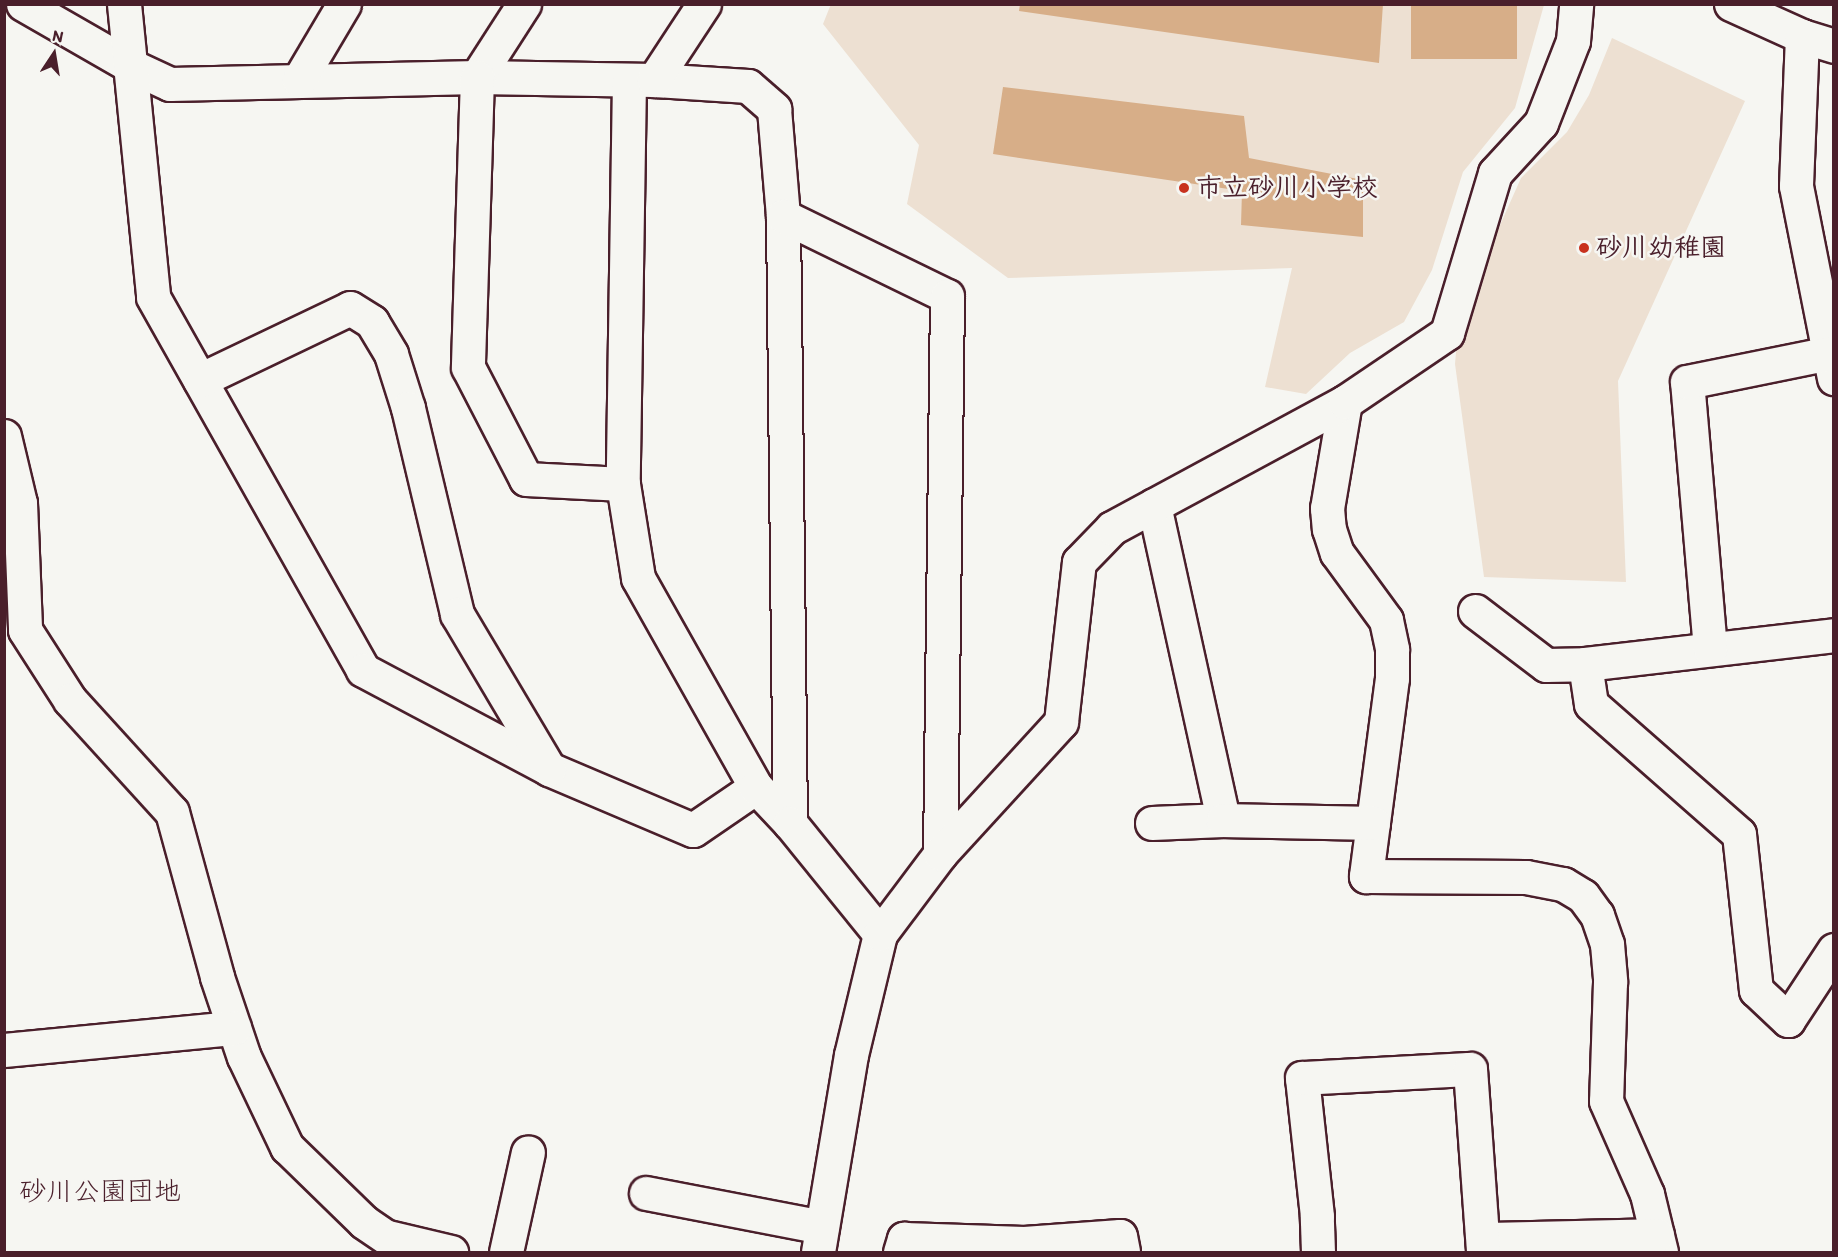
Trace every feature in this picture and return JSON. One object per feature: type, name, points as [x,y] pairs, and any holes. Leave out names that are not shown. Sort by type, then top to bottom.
[{"type":"street","points":[[23,4],[129,65],[170,84],[477,77],[642,80],[748,86],[774,109],[783,216],[790,823]]},
{"type":"street","points":[[124,4],[153,297],[363,670],[549,769],[693,830],[756,787]]},
{"type":"street","points":[[299,80],[344,4]]},
{"type":"street","points":[[524,4],[477,77],[468,367],[526,479],[623,484]]},
{"type":"street","points":[[704,4],[642,80],[623,484],[638,578],[756,787],[790,823],[880,934]]},
{"type":"street","points":[[646,1193],[820,1240],[851,1055],[880,934],[940,854],[1061,722],[1080,562],[1112,528],[1345,402],[1447,333],[1495,173],[1541,123],[1573,41],[1576,4]]},
{"type":"street","points":[[1731,4],[1802,36],[1833,46]]},
{"type":"street","points":[[1710,649],[1687,382],[1832,361],[1796,186],[1802,36]]},
{"type":"street","points":[[783,216],[947,296],[940,854]]},
{"type":"street","points":[[200,380],[350,308],[372,322],[391,354],[408,408],[457,614],[549,769]]},
{"type":"street","points":[[1318,1252],[1317,1216],[1302,1078],[1470,1069],[1483,1246],[1659,1244],[1647,1194],[1606,1101],[1610,982],[1606,944],[1597,915],[1583,896],[1563,884],[1526,877],[1366,876],[1392,678],[1392,649],[1386,620],[1337,553],[1329,529],[1327,508],[1345,402]]},
{"type":"street","points":[[4,436],[20,502],[15,633],[70,700],[172,812],[234,1028],[244,1057],[287,1147],[364,1222],[398,1245],[451,1252]]},
{"type":"street","points":[[1154,506],[1223,820]]},
{"type":"street","points":[[1475,611],[1546,665],[1585,664],[1833,635]]},
{"type":"street","points":[[1585,664],[1591,704],[1739,834],[1756,990],[1788,1020],[1833,950]]},
{"type":"street","points":[[1152,823],[1223,820],[1373,823]]},
{"type":"street","points":[[4,1050],[234,1028]]},
{"type":"street","points":[[506,1252],[528,1152]]},
{"type":"street","points":[[900,1252],[904,1239],[1024,1243],[1120,1236],[1123,1252]]},
{"type":"shaded area","name":"市立砂川小学校","points":[[831,4],[1544,5],[1515,108],[1463,172],[1432,270],[1404,322],[1350,353],[1306,394],[1265,387],[1292,268],[1008,278],[907,204],[919,145],[823,24]]},
{"type":"shaded area","name":"砂川幼稚園","points":[[1612,38],[1745,101],[1618,381],[1626,582],[1484,577],[1455,364],[1459,317],[1521,178],[1567,132],[1589,95]]},
{"type":"building","points":[[1020,4],[1383,4],[1379,63],[1019,11]]},
{"type":"building","points":[[1411,4],[1517,4],[1517,59],[1411,59]]},
{"type":"building","points":[[1003,87],[1244,116],[1249,158],[1363,180],[1363,237],[1241,225],[1242,191],[993,154]]},
{"type":"place","name":"市立砂川小学校","points":[[1184,188]]},
{"type":"place","name":"砂川幼稚園","points":[[1584,248]]},
{"type":"district","name":"砂川公園団地","points":[[100,1191]]}]
